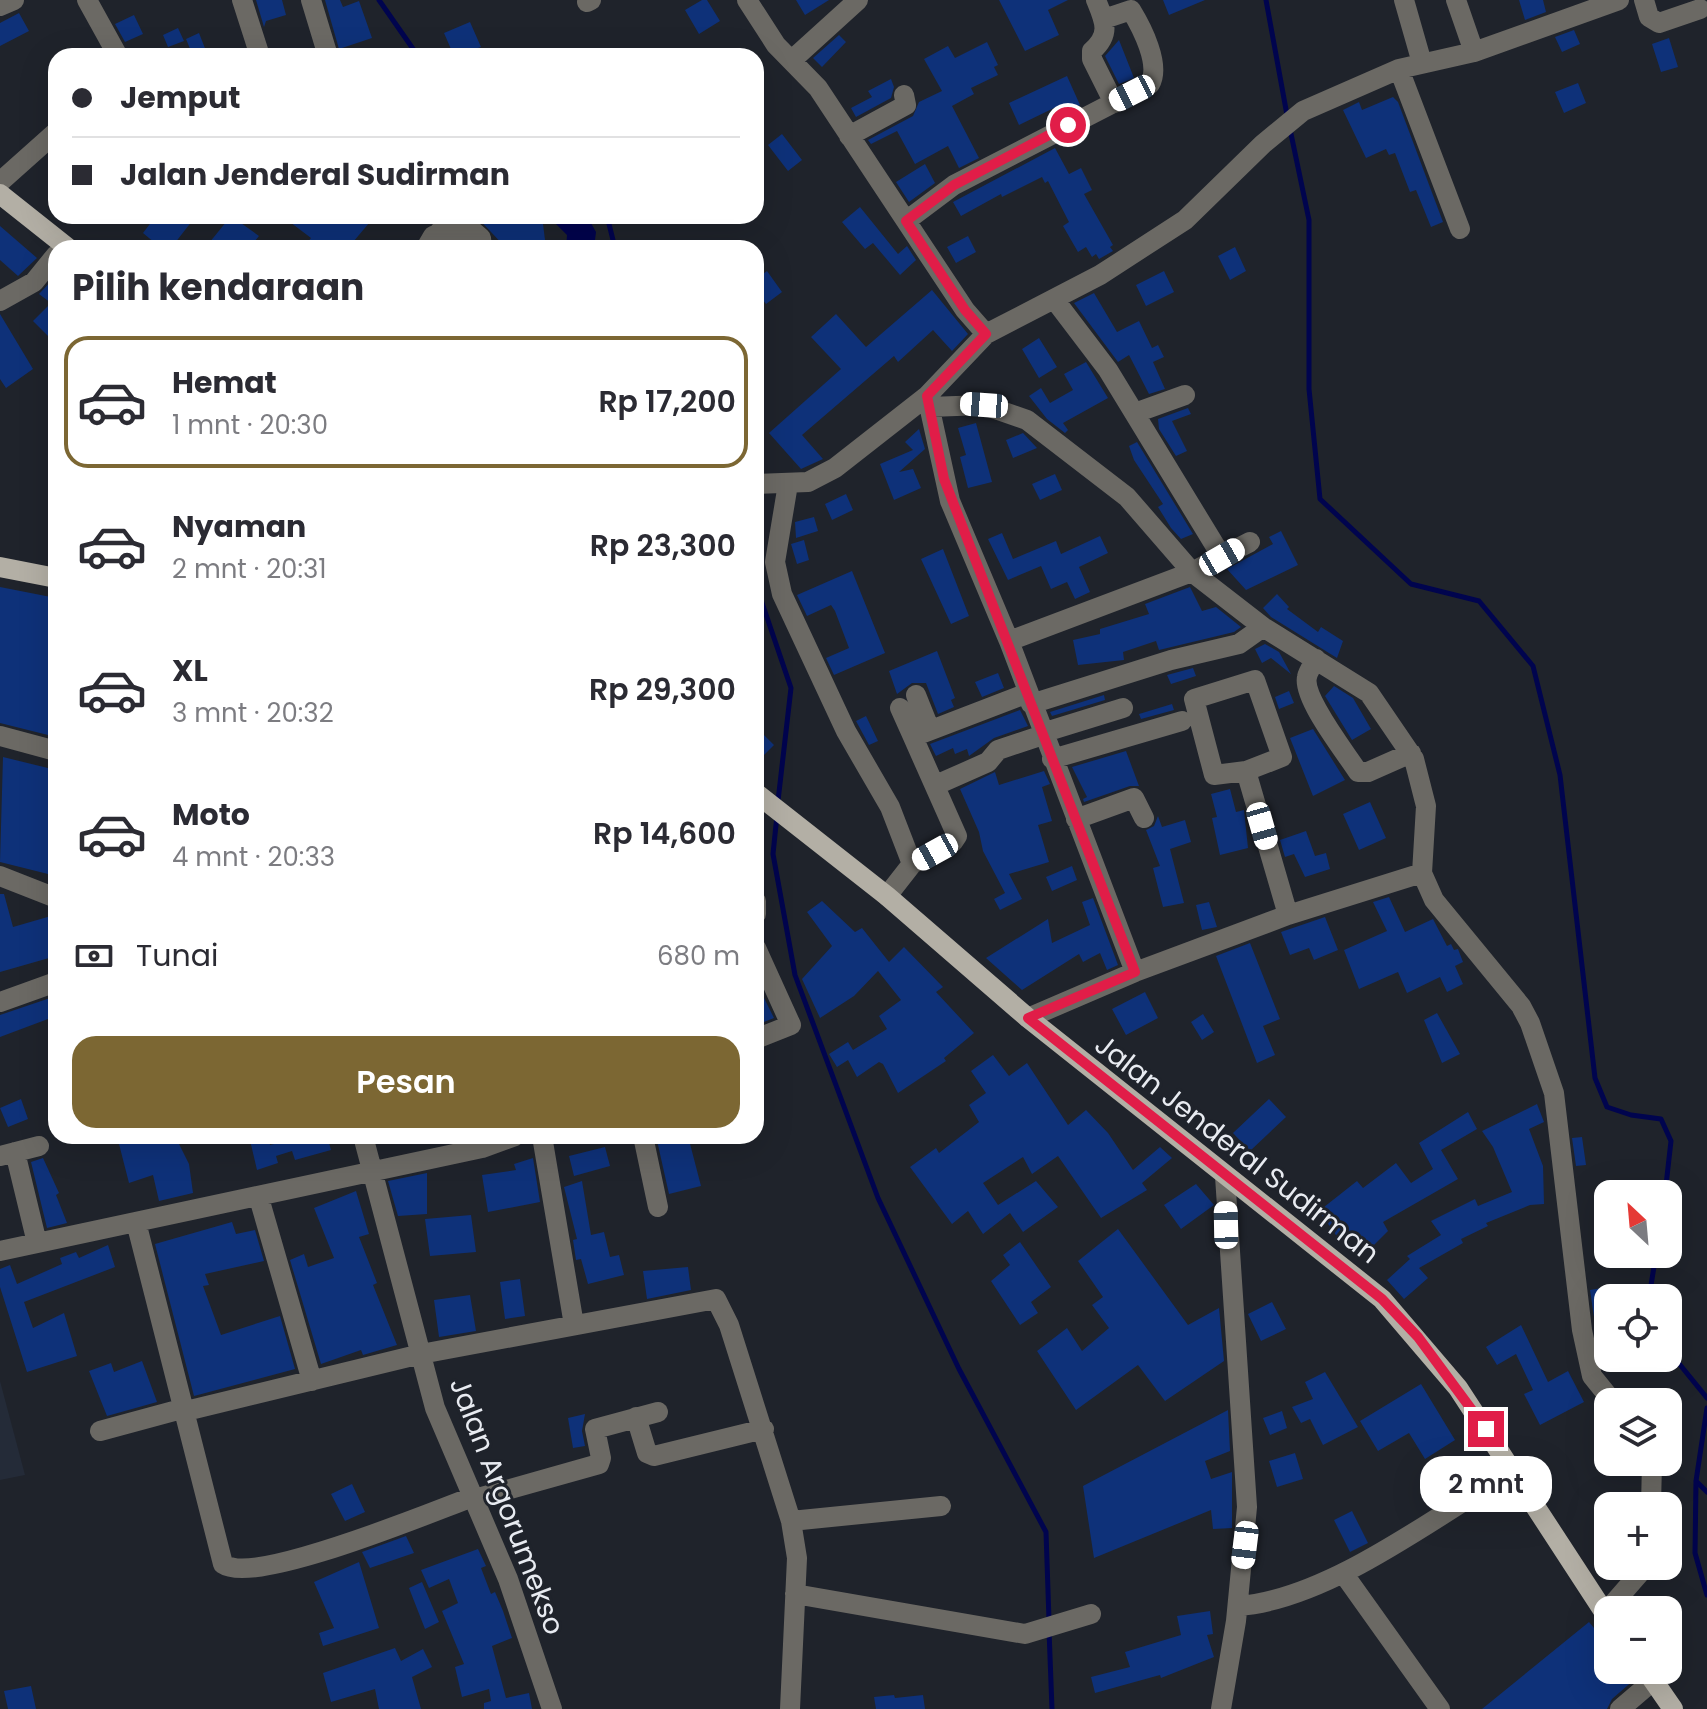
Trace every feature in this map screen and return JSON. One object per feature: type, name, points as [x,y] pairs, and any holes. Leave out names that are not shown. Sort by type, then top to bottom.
[{"type":"main road","points":[[0,194],[53,240]]},
{"type":"main road","points":[[0,567],[48,576]]},
{"type":"main road","name":"Jalan Jenderal Sudirman","points":[[764,799],[887,896],[1028,1018],[1382,1299],[1458,1388],[1594,1596]]},
{"type":"main road","points":[[1656,1684],[1673,1709]]},
{"type":"street","points":[[0,6],[14,0]]},
{"type":"street","points":[[87,0],[114,48]]},
{"type":"street","points":[[242,0],[257,48]]},
{"type":"street","points":[[311,0],[326,48]]},
{"type":"street","points":[[747,0],[776,45],[818,88],[965,310],[986,334]]},
{"type":"street","points":[[792,60],[858,0]]},
{"type":"street","points":[[1404,0],[1422,63]]},
{"type":"street","points":[[1456,0],[1474,52]]},
{"type":"street","points":[[764,484],[808,482],[835,468],[928,401],[986,334],[1100,275],[1185,220],[1263,144],[1303,111],[1399,69],[1474,52],[1619,0]]},
{"type":"street","points":[[1644,0],[1649,17],[1659,23],[1698,5],[1707,30]]},
{"type":"street","points":[[906,221],[954,185],[1114,103],[1150,84],[1155,75],[1154,64],[1131,10],[1100,9],[1105,36],[1092,51],[1092,59],[1114,103]]},
{"type":"street","points":[[1399,69],[1460,229]]},
{"type":"street","points":[[849,136],[906,105],[904,95]]},
{"type":"street","points":[[0,182],[48,139]]},
{"type":"street","points":[[432,240],[449,224]]},
{"type":"street","points":[[465,224],[481,240]]},
{"type":"street","points":[[432,240],[454,232],[461,240]]},
{"type":"street","points":[[0,301],[34,282],[48,266]]},
{"type":"street","points":[[1054,299],[1135,413],[1222,557]]},
{"type":"street","points":[[1135,413],[1185,395]]},
{"type":"street","points":[[928,401],[984,405],[1027,420],[1127,497],[1192,572],[1263,627],[1369,693],[1411,753],[1426,806],[1422,873],[1434,900],[1521,1006],[1535,1035],[1554,1093],[1582,1330],[1592,1376],[1602,1388]]},
{"type":"street","points":[[928,401],[950,501],[1009,641],[1135,972]]},
{"type":"street","points":[[788,484],[775,562],[782,594],[846,731],[890,807],[912,864]]},
{"type":"street","points":[[1009,641],[1192,572],[1250,542]]},
{"type":"street","points":[[922,733],[1030,698],[1239,644],[1263,627]]},
{"type":"street","points":[[1316,659],[1307,677],[1308,689],[1329,732],[1358,772],[1368,772],[1411,753]]},
{"type":"street","points":[[1253,680],[1258,683],[1282,753],[1279,760],[1246,771],[1214,775],[1194,699],[1253,680]]},
{"type":"street","points":[[887,896],[912,864],[953,842],[957,836],[908,701]]},
{"type":"street","points":[[936,785],[988,762],[998,750],[1123,708]]},
{"type":"street","points":[[1052,759],[1182,721]]},
{"type":"street","points":[[0,736],[48,749]]},
{"type":"street","points":[[1246,771],[1288,915]]},
{"type":"street","points":[[1076,819],[1134,798],[1144,818]]},
{"type":"street","points":[[1028,1018],[1135,972],[1288,915],[1422,873]]},
{"type":"street","points":[[0,876],[48,895]]},
{"type":"street","points":[[764,966],[791,1025],[764,1036]]},
{"type":"street","points":[[0,1002],[48,985]]},
{"type":"street","name":"Jalan Argorumekso","points":[[365,1144],[435,1408],[471,1499],[508,1579],[552,1709]]},
{"type":"street","points":[[0,1251],[259,1198],[477,1144]]},
{"type":"street","points":[[543,1144],[574,1325]]},
{"type":"street","points":[[645,1144],[658,1207]]},
{"type":"street","points":[[37,1243],[8,1154],[39,1146]]},
{"type":"street","points":[[1221,1709],[1238,1606],[1247,1507],[1225,1176]]},
{"type":"street","points":[[259,1198],[312,1381]]},
{"type":"street","points":[[136,1222],[186,1410],[219,1558],[228,1568],[289,1563],[471,1499],[599,1464],[601,1458],[595,1429],[658,1412]]},
{"type":"street","points":[[100,1431],[421,1354],[716,1299],[729,1325],[791,1521],[797,1558],[790,1709]]},
{"type":"street","points":[[636,1417],[647,1453],[654,1456],[764,1429]]},
{"type":"street","points":[[1238,1606],[1271,1603],[1343,1573],[1513,1470]]},
{"type":"street","points":[[791,1521],[941,1506]]},
{"type":"street","points":[[1343,1573],[1440,1709]]},
{"type":"street","points":[[1621,1596],[1634,1580]]},
{"type":"street","points":[[795,1594],[1025,1634],[1091,1614]]},
{"type":"street","points":[[1620,1709],[1642,1684]]},
{"type":"shaded area","points":[[556,224],[592,224],[596,232],[595,240],[567,240],[567,235]]},
{"type":"shaded area","points":[[0,1381],[25,1475],[0,1480]]},
{"type":"building","points":[[256,0],[282,0],[286,15],[266,21],[264,27]]},
{"type":"building","points":[[325,0],[340,0],[343,7],[359,1],[372,38],[339,48]]},
{"type":"building","points":[[707,0],[720,21],[699,34],[685,10]]},
{"type":"building","points":[[796,0],[829,0],[805,15]]},
{"type":"building","points":[[999,0],[1068,0],[1048,10],[1059,35],[1025,51]]},
{"type":"building","points":[[1163,0],[1205,0],[1169,15]]},
{"type":"building","points":[[1519,0],[1543,0],[1546,12],[1525,20]]},
{"type":"building","points":[[19,13],[29,31],[0,46],[0,23]]},
{"type":"building","points":[[134,15],[143,34],[125,42],[115,24]]},
{"type":"building","points":[[470,22],[481,47],[451,48],[444,33]]},
{"type":"building","points":[[178,28],[184,41],[168,47],[163,35]]},
{"type":"building","points":[[1574,30],[1580,44],[1562,52],[1555,37]]},
{"type":"building","points":[[199,33],[205,48],[190,48],[186,39]]},
{"type":"building","points":[[839,35],[846,42],[822,67],[813,58]]},
{"type":"building","points":[[1669,38],[1678,67],[1661,72],[1652,44]]},
{"type":"building","points":[[1119,40],[1134,78],[1119,84],[1105,56]]},
{"type":"building","points":[[987,42],[998,65],[994,67],[998,75],[971,88],[974,94],[952,106],[979,158],[959,168],[948,146],[915,164],[897,131],[871,144],[868,140],[913,116],[919,102],[942,91],[924,59],[948,46],[955,58]]},
{"type":"building","points":[[1067,76],[1080,105],[1060,116],[1056,107],[1019,125],[1009,103]]},
{"type":"building","points":[[891,79],[894,87],[891,98],[856,117],[851,108],[872,97],[868,91]]},
{"type":"building","points":[[1578,83],[1586,103],[1564,113],[1555,92]]},
{"type":"building","points":[[1393,97],[1398,102],[1443,222],[1431,227],[1416,190],[1410,192],[1395,153],[1389,155],[1386,149],[1366,158],[1343,110],[1359,102],[1362,110]]},
{"type":"building","points":[[782,134],[802,160],[788,171],[768,145]]},
{"type":"building","points":[[1055,148],[1069,174],[1081,168],[1092,190],[1084,194],[1113,245],[1110,247],[1113,251],[1099,259],[1096,254],[1092,257],[1086,247],[1078,252],[1063,226],[1069,222],[1048,181],[1045,183],[1042,177],[1002,197],[1001,194],[961,216],[953,202]]},
{"type":"building","points":[[925,164],[935,183],[909,202],[896,182]]},
{"type":"building","points":[[860,207],[898,254],[907,246],[916,260],[900,275],[873,243],[865,249],[842,222]]},
{"type":"building","points":[[150,224],[190,224],[177,240],[151,240],[143,233]]},
{"type":"building","points":[[224,224],[242,224],[259,236],[256,240],[212,240]]},
{"type":"building","points":[[293,224],[368,224],[355,240],[309,240],[311,238]]},
{"type":"building","points":[[484,224],[543,224],[545,240],[498,240]]},
{"type":"building","points":[[0,226],[37,258],[18,276],[0,260]]},
{"type":"building","points":[[968,236],[976,252],[956,263],[947,247]]},
{"type":"building","points":[[1235,247],[1246,271],[1230,280],[1218,256]]},
{"type":"building","points":[[767,271],[782,292],[766,304],[764,301],[764,273]]},
{"type":"building","points":[[1164,271],[1174,292],[1146,306],[1136,285]]},
{"type":"building","points":[[48,284],[48,301],[39,294]]},
{"type":"building","points":[[932,290],[968,334],[952,351],[933,330],[898,362],[894,356],[802,435],[823,459],[801,469],[769,433],[841,369],[811,337],[836,314],[866,347]]},
{"type":"building","points":[[1094,293],[1117,332],[1139,321],[1152,348],[1158,345],[1164,357],[1153,362],[1165,389],[1149,394],[1129,355],[1118,362],[1074,303]]},
{"type":"building","points":[[48,306],[48,336],[33,321]]},
{"type":"building","points":[[0,314],[33,369],[6,388],[0,379]]},
{"type":"building","points":[[1039,338],[1057,367],[1039,378],[1022,349]]},
{"type":"building","points":[[1086,362],[1108,398],[1063,423],[1068,430],[1065,433],[1047,419],[1029,396],[1041,388],[1050,403],[1073,390],[1064,374]]},
{"type":"building","points":[[1188,408],[1191,414],[1172,421],[1187,451],[1176,456],[1159,429],[1158,419]]},
{"type":"building","points":[[976,423],[992,482],[968,488],[960,457],[966,455],[958,428]]},
{"type":"building","points":[[919,429],[925,449],[899,472],[913,469],[921,488],[894,500],[880,464],[913,450],[905,442]]},
{"type":"building","points":[[1023,433],[1037,448],[1013,458],[1006,440]]},
{"type":"building","points":[[1137,442],[1193,534],[1181,539],[1158,507],[1163,504],[1134,460],[1129,446]]},
{"type":"building","points":[[1055,474],[1062,490],[1040,500],[1032,484]]},
{"type":"building","points":[[846,494],[853,510],[832,520],[825,504]]},
{"type":"building","points":[[814,517],[818,531],[796,538],[795,522]]},
{"type":"building","points":[[1281,531],[1298,565],[1246,590],[1227,569],[1273,544],[1269,537]]},
{"type":"building","points":[[1002,533],[1013,559],[1056,541],[1061,554],[1100,536],[1108,553],[1079,567],[1090,592],[1075,599],[1067,582],[1051,589],[1041,566],[1008,580],[988,539]]},
{"type":"building","points":[[804,540],[809,560],[797,564],[791,544]]},
{"type":"building","points":[[943,549],[969,616],[951,624],[921,559]]},
{"type":"building","points":[[852,571],[885,653],[834,675],[826,658],[849,648],[835,611],[831,605],[807,616],[797,595]]},
{"type":"building","points":[[0,587],[48,596],[48,735],[0,723]]},
{"type":"building","points":[[1190,587],[1202,611],[1216,607],[1241,627],[1234,632],[1159,650],[1156,641],[1123,652],[1124,660],[1078,665],[1073,640],[1100,634],[1100,629],[1149,614],[1145,604]]},
{"type":"building","points":[[1277,594],[1289,607],[1287,609],[1318,632],[1321,627],[1343,641],[1337,658],[1271,617],[1263,608]]},
{"type":"building","points":[[1265,644],[1279,652],[1291,674],[1271,658],[1262,663],[1255,649]]},
{"type":"building","points":[[937,651],[955,698],[951,700],[954,707],[938,714],[926,683],[912,683],[897,694],[889,671]]},
{"type":"building","points":[[1193,668],[1196,676],[1171,684],[1167,675]]},
{"type":"building","points":[[998,673],[1004,688],[982,697],[975,682]]},
{"type":"building","points":[[1334,686],[1353,698],[1371,729],[1352,740],[1325,696]]},
{"type":"building","points":[[1289,691],[1294,703],[1279,709],[1275,697]]},
{"type":"building","points":[[1104,695],[1105,700],[1052,716],[1050,712]]},
{"type":"building","points":[[1172,704],[1174,710],[1141,719],[1139,714]]},
{"type":"building","points":[[1020,710],[1028,726],[994,738],[969,756],[967,749],[955,754],[953,748],[936,756],[930,744]]},
{"type":"building","points":[[866,716],[878,741],[869,745],[856,721]]},
{"type":"building","points":[[1313,729],[1345,780],[1313,796],[1290,738]]},
{"type":"building","points":[[764,735],[774,745],[764,755]]},
{"type":"building","points":[[1126,751],[1139,786],[1130,786],[1084,802],[1083,799],[1087,797],[1072,767]]},
{"type":"building","points":[[3,757],[48,768],[48,874],[0,862]]},
{"type":"building","points":[[1044,771],[1050,784],[1042,787],[1052,821],[1038,825],[1049,862],[1009,874],[1022,899],[1000,910],[994,899],[1005,893],[983,851],[979,832],[960,789],[995,772],[999,785]]},
{"type":"building","points":[[1230,789],[1236,812],[1244,810],[1248,848],[1220,855],[1212,818],[1217,817],[1211,794]]},
{"type":"building","points":[[1370,802],[1386,838],[1359,850],[1343,814]]},
{"type":"building","points":[[1158,816],[1162,827],[1185,820],[1191,842],[1170,849],[1184,903],[1163,907],[1153,868],[1160,866],[1146,830],[1154,826]]},
{"type":"building","points":[[1306,831],[1315,856],[1326,853],[1330,869],[1305,877],[1294,854],[1285,857],[1280,840]]},
{"type":"building","points":[[1072,866],[1077,880],[1052,891],[1046,877]]},
{"type":"building","points":[[0,894],[4,894],[13,927],[48,917],[48,958],[0,972]]},
{"type":"building","points":[[1389,897],[1405,932],[1433,919],[1447,946],[1451,944],[1454,950],[1458,949],[1463,962],[1455,966],[1463,984],[1447,992],[1440,977],[1407,993],[1398,972],[1359,989],[1344,950],[1387,931],[1373,902]]},
{"type":"building","points":[[1093,898],[1118,965],[1107,970],[1100,953],[1083,962],[1079,954],[1022,990],[986,958],[1048,919],[1052,943],[1090,925],[1082,902]]},
{"type":"building","points":[[822,901],[855,932],[862,928],[889,962],[904,947],[943,987],[936,992],[974,1033],[944,1058],[946,1061],[898,1093],[883,1064],[879,1062],[857,1077],[848,1060],[837,1067],[829,1054],[848,1042],[853,1050],[887,1029],[879,1016],[901,1000],[878,971],[854,996],[820,1018],[802,979],[832,946],[807,912]]},
{"type":"building","points":[[1209,902],[1217,927],[1202,930],[1196,905]]},
{"type":"building","points":[[1325,917],[1338,950],[1314,960],[1309,948],[1290,955],[1281,932]]},
{"type":"building","points":[[1250,943],[1280,1019],[1263,1026],[1275,1055],[1257,1063],[1216,956]]},
{"type":"building","points":[[1145,992],[1158,1018],[1126,1035],[1112,1009]]},
{"type":"building","points":[[764,998],[774,1018],[764,1022]]},
{"type":"building","points":[[48,999],[48,1019],[0,1037],[0,1015]]},
{"type":"building","points":[[1437,1013],[1460,1054],[1442,1063],[1424,1020]]},
{"type":"building","points":[[1203,1014],[1214,1032],[1202,1040],[1191,1022]]},
{"type":"building","points":[[993,1055],[1009,1076],[1027,1063],[1068,1125],[1086,1110],[1108,1133],[1133,1170],[1160,1147],[1172,1158],[1142,1183],[1147,1190],[1101,1218],[1058,1156],[1032,1174],[1023,1157],[983,1183],[998,1205],[1036,1181],[1058,1207],[1023,1232],[1010,1213],[983,1234],[968,1211],[952,1224],[910,1167],[936,1148],[939,1153],[979,1122],[969,1105],[986,1093],[971,1071]]},
{"type":"building","points":[[21,1099],[28,1119],[8,1127],[0,1108]]},
{"type":"building","points":[[1269,1099],[1286,1117],[1250,1151],[1233,1133]]},
{"type":"building","points":[[1537,1104],[1544,1122],[1529,1129],[1543,1166],[1544,1204],[1530,1205],[1486,1223],[1488,1226],[1461,1239],[1463,1243],[1419,1268],[1428,1278],[1404,1299],[1387,1280],[1410,1259],[1407,1256],[1441,1235],[1431,1221],[1475,1199],[1478,1206],[1512,1192],[1493,1147],[1482,1131]]},
{"type":"building","points":[[1468,1112],[1477,1129],[1441,1150],[1458,1179],[1383,1222],[1388,1231],[1368,1251],[1347,1232],[1338,1238],[1319,1211],[1357,1181],[1363,1188],[1396,1163],[1411,1183],[1433,1169],[1419,1143]]},
{"type":"building","points":[[1582,1137],[1586,1165],[1576,1166],[1572,1138]]},
{"type":"building","points":[[119,1144],[179,1144],[189,1164],[193,1193],[159,1201],[153,1175],[129,1183]]},
{"type":"building","points":[[251,1144],[329,1144],[331,1150],[295,1160],[292,1151],[276,1156],[278,1163],[257,1170]]},
{"type":"building","points":[[658,1144],[690,1144],[701,1186],[669,1194]]},
{"type":"building","points":[[605,1147],[610,1166],[574,1176],[569,1156]]},
{"type":"building","points":[[43,1158],[59,1193],[56,1195],[67,1223],[47,1228],[31,1162]]},
{"type":"building","points":[[533,1158],[540,1202],[488,1212],[482,1175],[516,1170],[514,1164]]},
{"type":"building","points":[[427,1173],[427,1214],[398,1216],[388,1181]]},
{"type":"building","points":[[582,1181],[591,1235],[604,1232],[610,1257],[619,1255],[624,1275],[588,1284],[581,1259],[576,1260],[573,1240],[577,1239],[564,1187]]},
{"type":"building","points":[[1196,1184],[1214,1205],[1181,1229],[1164,1205]]},
{"type":"building","points":[[356,1191],[369,1234],[359,1237],[377,1283],[373,1285],[397,1345],[363,1355],[361,1350],[321,1364],[290,1260],[304,1254],[308,1267],[334,1258],[314,1208]]},
{"type":"building","points":[[471,1215],[476,1252],[430,1256],[425,1219]]},
{"type":"building","points":[[232,1222],[236,1234],[255,1230],[264,1261],[205,1274],[209,1285],[203,1286],[221,1335],[280,1316],[295,1369],[194,1396],[155,1244]]},
{"type":"building","points":[[1118,1229],[1188,1325],[1219,1308],[1224,1361],[1165,1401],[1138,1365],[1076,1410],[1037,1351],[1067,1328],[1082,1351],[1109,1328],[1092,1305],[1103,1297],[1078,1261]]},
{"type":"building","points":[[1020,1242],[1051,1287],[1031,1302],[1038,1313],[1020,1325],[991,1281],[1010,1265],[1003,1255]]},
{"type":"building","points":[[108,1245],[115,1267],[24,1302],[33,1328],[64,1313],[77,1356],[27,1372],[0,1287],[0,1269],[10,1265],[17,1284],[62,1264],[60,1258],[76,1252],[79,1258]]},
{"type":"building","points":[[688,1267],[691,1290],[647,1299],[643,1271]]},
{"type":"building","points":[[520,1279],[525,1316],[505,1319],[500,1282]]},
{"type":"building","points":[[1594,1289],[1594,1317],[1590,1290]]},
{"type":"building","points":[[470,1295],[476,1331],[439,1337],[434,1300]]},
{"type":"building","points":[[1272,1302],[1286,1329],[1261,1341],[1248,1314]]},
{"type":"building","points":[[1521,1325],[1548,1382],[1568,1371],[1584,1402],[1540,1425],[1524,1394],[1533,1390],[1516,1354],[1497,1365],[1486,1347]]},
{"type":"building","points":[[142,1361],[157,1402],[107,1416],[89,1371],[111,1363],[114,1372]]},
{"type":"building","points":[[1325,1372],[1358,1427],[1323,1445],[1310,1419],[1301,1423],[1292,1407],[1313,1399],[1305,1382]]},
{"type":"building","points":[[1421,1384],[1455,1440],[1425,1459],[1409,1433],[1378,1451],[1360,1421]]},
{"type":"building","points":[[1228,1410],[1230,1451],[1205,1461],[1211,1479],[1232,1472],[1232,1528],[1213,1529],[1211,1510],[1094,1558],[1083,1486]]},
{"type":"building","points":[[1282,1411],[1287,1428],[1270,1435],[1263,1418]]},
{"type":"building","points":[[585,1414],[582,1431],[585,1446],[573,1448],[568,1418]]},
{"type":"building","points":[[1295,1453],[1303,1479],[1277,1487],[1269,1461]]},
{"type":"building","points":[[352,1484],[365,1512],[345,1521],[331,1494]]},
{"type":"building","points":[[1352,1511],[1368,1543],[1350,1552],[1334,1520]]},
{"type":"building","points":[[406,1536],[414,1553],[370,1568],[362,1552]]},
{"type":"building","points":[[478,1549],[486,1566],[481,1568],[491,1594],[495,1592],[512,1638],[492,1646],[506,1698],[529,1693],[532,1709],[484,1709],[484,1703],[491,1701],[489,1689],[462,1697],[455,1667],[464,1664],[442,1611],[458,1603],[449,1579],[429,1588],[421,1570]]},
{"type":"building","points":[[359,1562],[379,1628],[323,1646],[319,1633],[334,1628],[314,1582]]},
{"type":"building","points":[[422,1582],[439,1622],[425,1629],[409,1588]]},
{"type":"building","points":[[1210,1611],[1213,1634],[1207,1635],[1214,1657],[1161,1678],[1160,1675],[1095,1693],[1091,1677],[1130,1667],[1125,1652],[1181,1635],[1177,1616]]},
{"type":"building","points":[[1589,1622],[1594,1628],[1594,1684],[1629,1684],[1612,1699],[1607,1709],[1482,1709]]},
{"type":"building","points":[[395,1648],[401,1661],[423,1649],[432,1667],[412,1677],[421,1709],[379,1709],[375,1689],[331,1702],[323,1673]]},
{"type":"building","points":[[31,1686],[36,1709],[8,1709],[4,1691]]},
{"type":"building","points":[[894,1695],[895,1698],[923,1695],[925,1709],[876,1709],[874,1697]]},
{"type":"waterway","points":[[379,0],[412,48]]},
{"type":"waterway","points":[[1266,0],[1287,115]]},
{"type":"waterway","points":[[1290,129],[1309,220],[1309,389],[1320,499],[1411,584],[1479,601],[1533,666],[1560,775],[1595,1078],[1607,1107],[1631,1115],[1661,1119],[1671,1141],[1667,1180]]},
{"type":"waterway","points":[[609,224],[613,240]]},
{"type":"waterway","points":[[764,609],[791,688],[778,801]]},
{"type":"waterway","points":[[777,815],[773,854],[795,975],[878,1198],[959,1369],[1046,1532],[1049,1620]]},
{"type":"waterway","points":[[1651,1284],[1654,1268]]},
{"type":"waterway","points":[[1682,1367],[1707,1398]]},
{"type":"waterway","points":[[1707,1408],[1696,1481],[1695,1553],[1707,1595]]},
{"type":"waterway","points":[[1696,1481],[1707,1492]]},
{"type":"waterway","points":[[1049,1630],[1052,1709]]},
{"type":"route","points":[[1068,125],[954,185],[906,221],[965,310],[986,334],[927,396],[944,479],[1135,972],[1028,1018],[1382,1299],[1418,1337],[1486,1429]]}]
